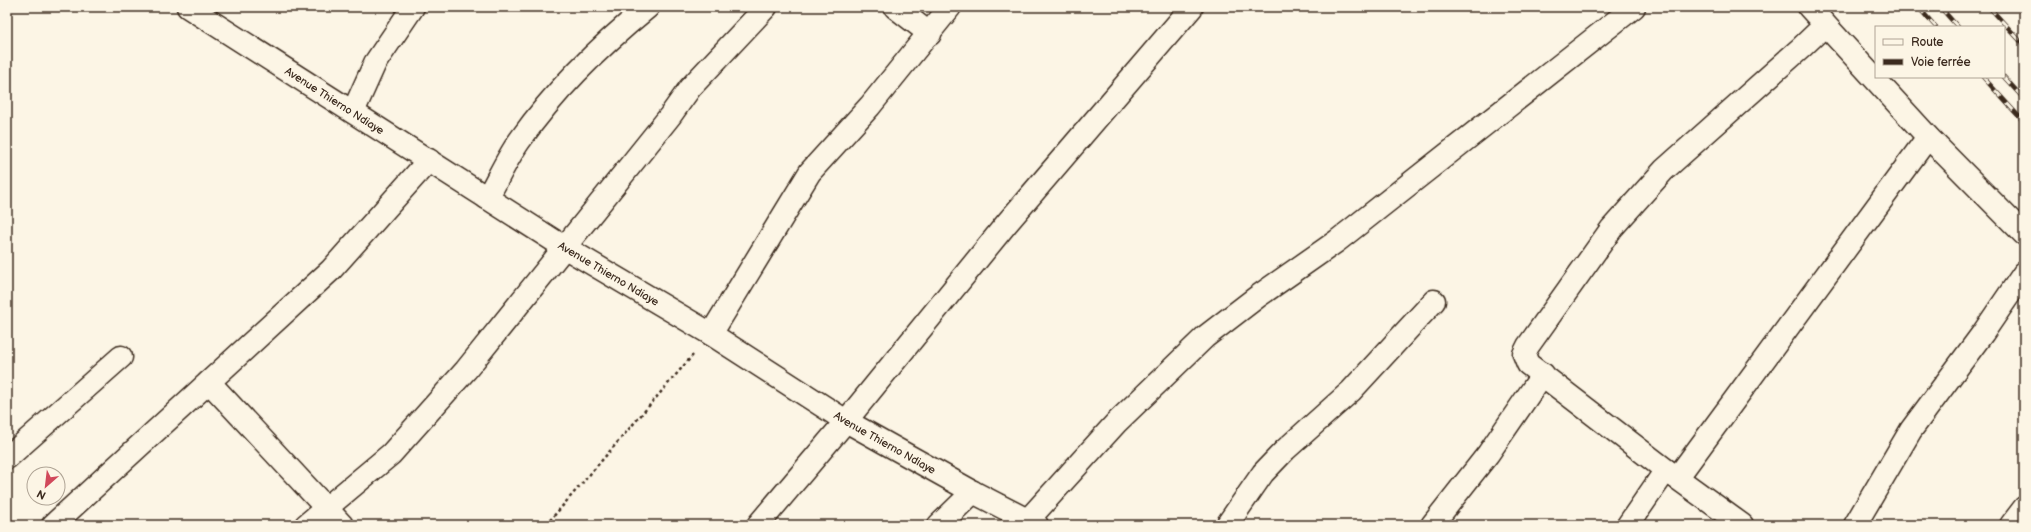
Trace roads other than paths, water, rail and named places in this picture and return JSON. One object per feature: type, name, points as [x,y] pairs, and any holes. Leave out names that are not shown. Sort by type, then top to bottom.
[{"type":"street","name":"Avenue Thierno Ndiaye","points":[[188,7],[564,247],[712,334],[846,421],[1032,523]]},
{"type":"street","points":[[353,112],[375,63],[413,7]]},
{"type":"street","points":[[487,198],[519,141],[557,93],[588,60],[648,7]]},
{"type":"street","points":[[306,525],[327,509],[396,448],[466,370],[670,116],[690,88],[766,7]]},
{"type":"street","points":[[896,7],[930,34]]},
{"type":"street","points":[[712,334],[810,172],[870,106],[930,34],[950,7]]},
{"type":"street","points":[[758,525],[846,421],[1007,223],[1192,7]]},
{"type":"street","points":[[1032,523],[1116,423],[1205,337],[1257,297],[1342,236],[1634,7]]},
{"type":"street","points":[[1809,7],[1928,136],[2024,234]]},
{"type":"street","points":[[1742,525],[1671,474],[1543,374],[1528,364],[1524,354],[1612,228],[1664,170],[1825,25]]},
{"type":"street","points":[[1628,525],[1671,474],[1928,136]]},
{"type":"street","points":[[53,525],[331,270],[429,160]]},
{"type":"street","points":[[1854,525],[1911,430],[1983,333],[2024,273]]},
{"type":"street","points":[[1227,525],[1263,473],[1285,450],[1351,391],[1434,301]]},
{"type":"street","points":[[7,458],[121,357]]},
{"type":"street","points":[[1432,525],[1488,454],[1543,374]]},
{"type":"street","points":[[208,382],[342,525]]},
{"type":"street","points":[[939,525],[973,492]]},
{"type":"street","points":[[2011,525],[2024,508]]},
{"type":"railway","points":[[1918,7],[1935,26]]},
{"type":"railway","points":[[1940,7],[1957,26]]},
{"type":"railway","points":[[1989,7],[2024,45]]},
{"type":"railway","points":[[1984,78],[2024,122]]},
{"type":"railway","points":[[2005,78],[2024,99]]}]
